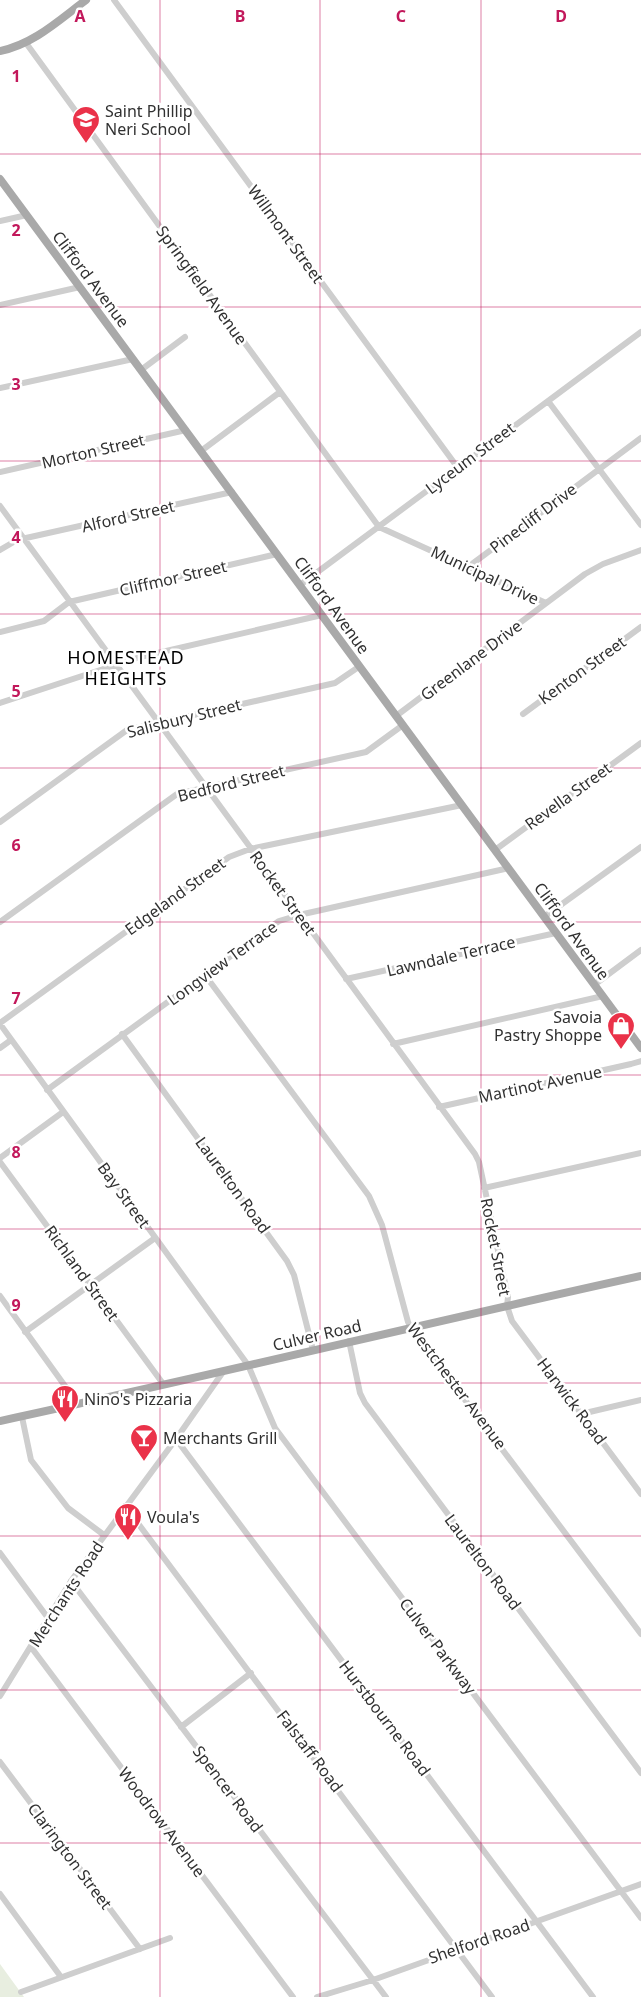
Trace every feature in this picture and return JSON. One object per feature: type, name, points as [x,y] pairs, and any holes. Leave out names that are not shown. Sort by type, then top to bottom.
[{"type":"main road","points":[[0,51],[26,43],[86,0]]},
{"type":"main road","name":"Clifford Avenue","points":[[0,179],[641,1048]]},
{"type":"main road","name":"Culver Road","points":[[0,1421],[641,1276]]},
{"type":"street","name":"Willmont Street","points":[[114,0],[458,468]]},
{"type":"street","name":"Springfield Avenue","points":[[26,43],[379,526]]},
{"type":"street","points":[[0,221],[27,215]]},
{"type":"street","points":[[0,304],[80,287]]},
{"type":"street","name":"Lyceum Street","points":[[300,585],[641,332]]},
{"type":"street","points":[[141,370],[185,338]]},
{"type":"street","points":[[0,388],[133,359]]},
{"type":"street","points":[[201,451],[280,392]]},
{"type":"street","points":[[548,401],[641,525]]},
{"type":"street","name":"Morton Street","points":[[0,472],[186,430]]},
{"type":"street","name":"Pinecliff Drive","points":[[468,568],[641,438]]},
{"type":"street","name":"Alford Street","points":[[0,550],[12,542],[24,539],[232,492]]},
{"type":"street","name":"Rocket Street","points":[[0,506],[477,1158],[508,1297],[507,1306]]},
{"type":"street","name":"Municipal Drive","points":[[379,526],[546,603],[597,567],[641,550]]},
{"type":"street","name":"Cliffmor Street","points":[[70,602],[277,554]]},
{"type":"street","points":[[0,632],[44,621],[70,602]]},
{"type":"street","name":"Greenlane Drive","points":[[396,716],[546,603]]},
{"type":"street","points":[[0,703],[140,657],[322,615]]},
{"type":"street","name":"Kenton Street","points":[[523,714],[641,627]]},
{"type":"street","name":"Salisbury Street","points":[[0,822],[123,732],[335,683],[360,666]]},
{"type":"street","name":"Bedford Street","points":[[0,922],[172,797],[183,791],[366,752],[403,725]]},
{"type":"street","name":"Revella Street","points":[[495,850],[641,743]]},
{"type":"street","name":"Edgeland Street","points":[[0,1024],[229,857],[250,849],[462,805]]},
{"type":"street","points":[[544,917],[641,847]]},
{"type":"street","name":"Longview Terrace","points":[[47,1090],[279,921],[509,868]]},
{"type":"street","name":"Lawndale Terrace","points":[[346,980],[556,933]]},
{"type":"street","points":[[594,985],[641,950]]},
{"type":"street","name":"Westchester Avenue","points":[[205,975],[369,1196],[382,1225],[411,1328],[641,1634]]},
{"type":"street","points":[[393,1044],[603,996]]},
{"type":"street","name":"Bay Street","points":[[0,1024],[248,1366]]},
{"type":"street","name":"Laurelton Road","points":[[122,1034],[287,1260],[294,1275],[313,1350]]},
{"type":"street","points":[[0,1048],[11,1040]]},
{"type":"street","name":"Martinot Avenue","points":[[439,1107],[641,1061]]},
{"type":"street","points":[[0,1160],[63,1112]]},
{"type":"street","points":[[484,1188],[641,1153]]},
{"type":"street","name":"Richland Street","points":[[0,1160],[164,1385]]},
{"type":"street","points":[[26,1332],[155,1238]]},
{"type":"street","points":[[0,1296],[78,1404]]},
{"type":"street","name":"Harwick Road","points":[[507,1306],[512,1321],[581,1414],[638,1485],[641,1494]]},
{"type":"street","name":"Laurelton Road","points":[[349,1341],[360,1393],[364,1403],[641,1773]]},
{"type":"street","name":"Culver Parkway","points":[[248,1366],[275,1428],[641,1918]]},
{"type":"street","name":"Merchants Road","points":[[0,1696],[71,1581],[223,1372]]},
{"type":"street","points":[[581,1414],[641,1400]]},
{"type":"street","points":[[22,1416],[32,1460],[68,1508],[104,1535]]},
{"type":"street","name":"Hurstbourne Road","points":[[176,1438],[593,1997]]},
{"type":"street","name":"Falstaff Road","points":[[125,1506],[492,1997]]},
{"type":"street","points":[[0,1553],[48,1618]]},
{"type":"street","name":"Spencer Road","points":[[71,1581],[386,1997]]},
{"type":"street","name":"Woodrow Avenue","points":[[31,1647],[293,1997]]},
{"type":"street","points":[[181,1727],[251,1673]]},
{"type":"street","name":"Clarington Street","points":[[0,1762],[140,1949]]},
{"type":"street","name":"Shelford Road","points":[[317,1997],[373,1980],[641,1884]]},
{"type":"street","points":[[0,1894],[61,1977]]},
{"type":"street","points":[[21,1992],[170,1938]]},
{"type":"shaded area","points":[[0,1964],[24,1997],[0,1997]]},
{"type":"place","name":"Saint Phillip Neri School","points":[[86,144]]},
{"type":"place","name":"Savoia Pastry Shoppe","points":[[621,1050]]},
{"type":"place","name":"Nino's Pizzaria","points":[[65,1423]]},
{"type":"place","name":"Merchants Grill","points":[[144,1462]]},
{"type":"place","name":"Voula's","points":[[128,1541]]},
{"type":"district","name":"HOMESTEAD HEIGHTS","points":[[126,668]]}]
